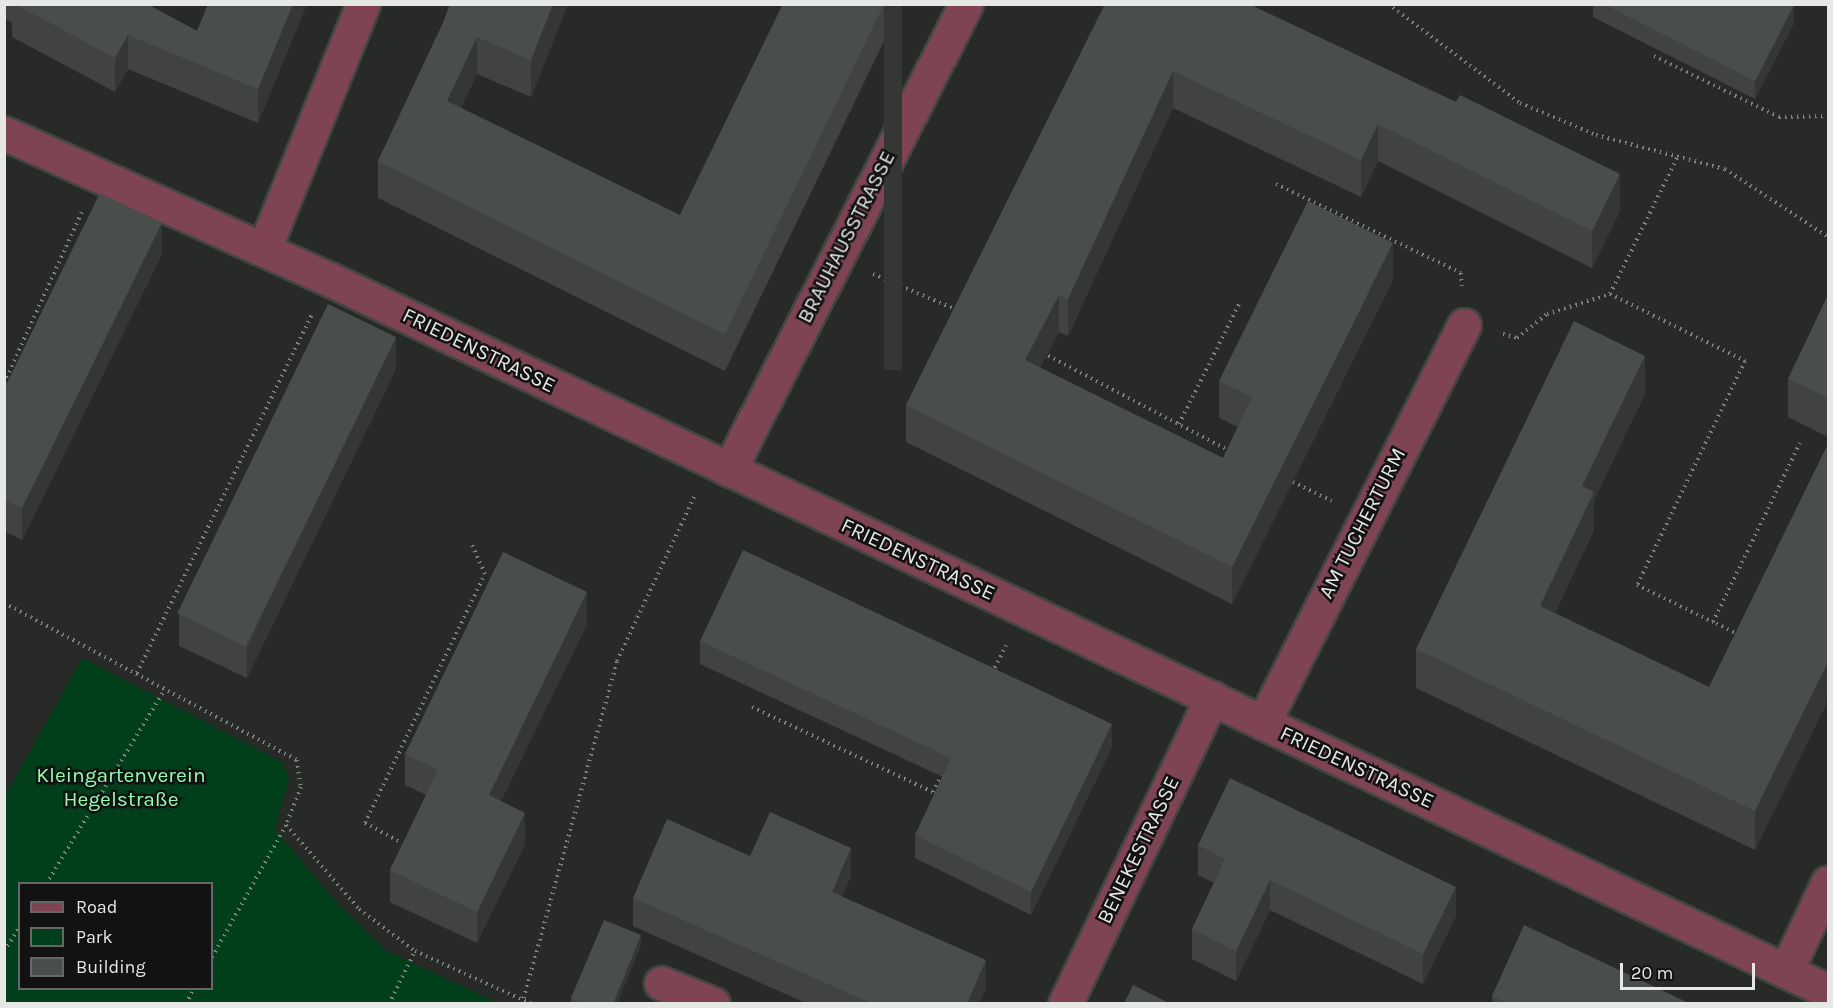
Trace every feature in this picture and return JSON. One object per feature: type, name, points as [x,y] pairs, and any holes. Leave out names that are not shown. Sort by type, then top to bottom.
[{"type":"street","points":[[264,249],[363,4]]},
{"type":"street","name":"BRAUHAUSSTRASSE","points":[[720,465],[835,258],[966,4]]},
{"type":"street","name":"FRIEDENSTRASSE","points":[[4,133],[97,178],[329,279],[1828,991]]},
{"type":"street","name":"AM TUCHERTURM","points":[[1263,723],[1464,325]]},
{"type":"street","name":"BENEKESTRASSE","points":[[1065,1004],[1212,697]]},
{"type":"street","points":[[1786,970],[1828,882]]},
{"type":"street","points":[[661,982],[713,1004]]},
{"type":"path","points":[[1388,4],[1520,103],[1596,135],[1679,154],[1725,169],[1828,237]]},
{"type":"path","points":[[1654,56],[1779,117],[1828,116]]},
{"type":"path","points":[[1610,294],[1679,154]]},
{"type":"path","points":[[4,383],[97,178]]},
{"type":"path","points":[[1276,184],[1461,273],[1464,325],[1517,338],[1547,314],[1610,294],[1745,361],[1637,585],[1744,637]]},
{"type":"path","points":[[835,258],[969,315]]},
{"type":"path","points":[[137,673],[329,279]]},
{"type":"path","points":[[1179,424],[1240,302]]},
{"type":"path","points":[[1035,349],[1242,457]]},
{"type":"path","points":[[1713,622],[1800,443]]},
{"type":"path","points":[[522,1002],[617,661],[720,465]]},
{"type":"path","points":[[398,841],[365,823],[485,574],[471,543]]},
{"type":"path","points":[[4,603],[297,760],[301,787],[286,825],[213,955]]},
{"type":"path","points":[[989,680],[1024,608]]},
{"type":"path","points":[[47,882],[165,689]]},
{"type":"path","points":[[752,706],[933,792],[948,762]]},
{"type":"path","points":[[286,825],[359,909],[416,951],[522,1002],[532,1004]]},
{"type":"path","points":[[4,951],[18,929]]},
{"type":"path","points":[[389,1004],[416,951]]},
{"type":"path","points":[[186,1004],[193,990]]},
{"type":"green space","name":"Kleingartenverein Hegelstraße","points":[[82,658],[282,762],[289,778],[275,829],[335,901],[385,950],[498,1003],[5,1003],[5,796]]},
{"type":"building","points":[[15,4],[147,4],[197,31],[208,4],[293,4],[258,89],[128,35],[115,58]]},
{"type":"building","points":[[450,4],[553,4],[531,60],[477,37],[447,101],[680,215],[783,4],[884,4],[725,334],[378,161]]},
{"type":"building","points":[[1105,4],[1249,4],[1456,102],[1460,95],[1620,174],[1592,231],[1378,124],[1361,160],[1173,71],[1068,299],[1059,295],[1025,360],[1223,458],[1252,397],[1219,381],[1308,201],[1393,243],[1232,567],[906,405]]},
{"type":"building","points":[[1604,4],[1793,4],[1794,5],[1755,81]]},
{"type":"building","points":[[100,193],[162,223],[22,508],[4,500],[4,389]]},
{"type":"building","points":[[1828,295],[1828,398],[1788,379]]},
{"type":"building","points":[[328,304],[396,337],[246,647],[177,613]]},
{"type":"building","points":[[1574,321],[1645,356],[1582,486],[1594,492],[1540,606],[1709,687],[1828,444],[1828,662],[1755,811],[1416,649]]},
{"type":"building","points":[[743,550],[1112,724],[1031,892],[915,835],[951,758],[700,641]]},
{"type":"building","points":[[503,552],[587,592],[489,795],[525,813],[477,912],[390,870],[438,770],[405,754]]},
{"type":"building","points":[[1230,778],[1456,887],[1423,954],[1270,880],[1236,951],[1192,929],[1225,859],[1198,845]]},
{"type":"building","points":[[770,812],[851,848],[832,892],[986,960],[967,1004],[873,1004],[633,898],[667,819],[750,856]]},
{"type":"building","points":[[604,920],[641,935],[613,1004],[585,1004],[571,998]]},
{"type":"building","points":[[1524,925],[1691,1004],[1509,1004],[1492,996]]},
{"type":"building","points":[[1133,985],[1171,1004],[1124,1004]]}]
